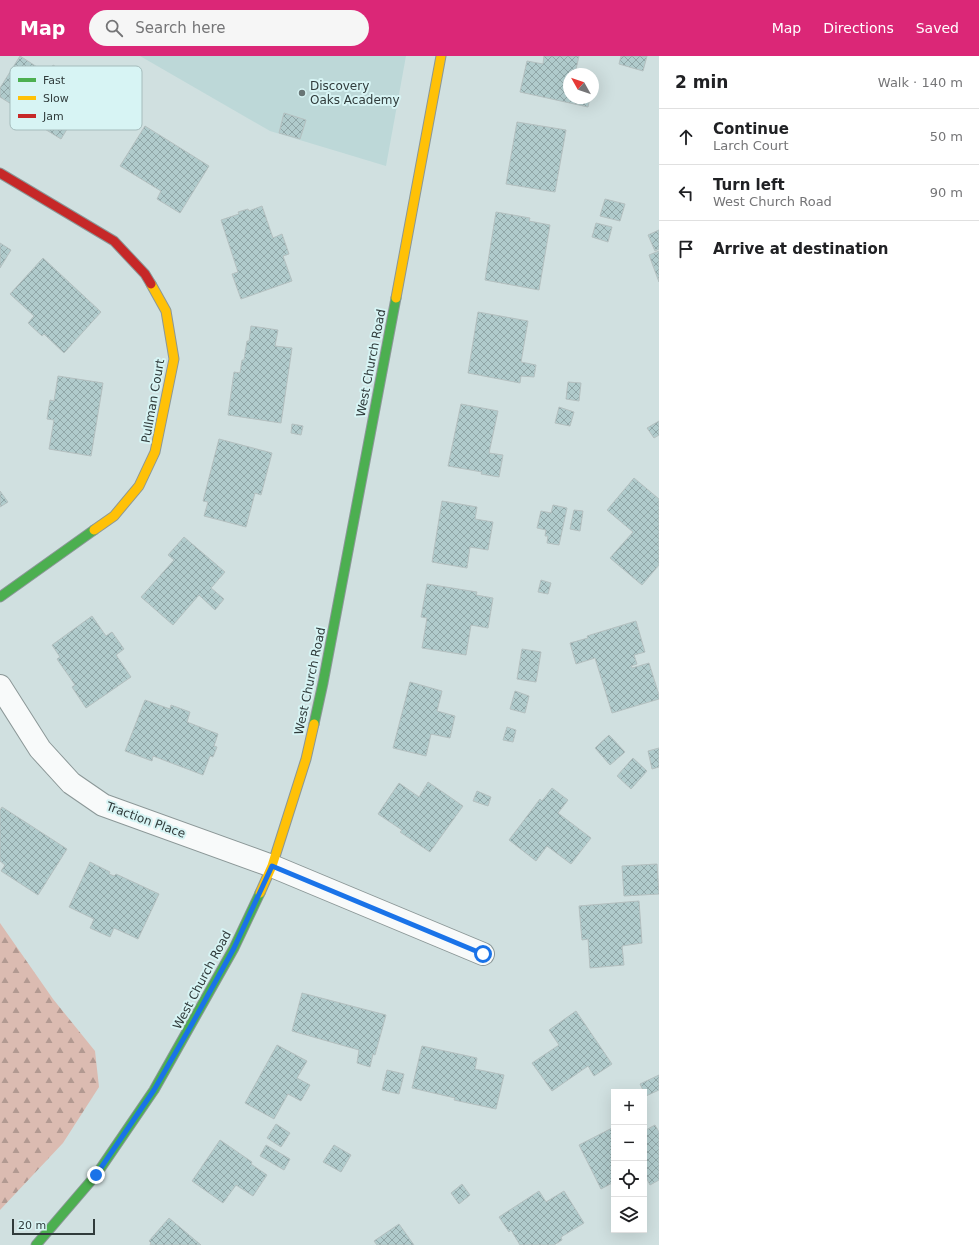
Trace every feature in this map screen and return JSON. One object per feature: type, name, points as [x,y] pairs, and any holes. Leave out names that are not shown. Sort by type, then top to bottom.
[{"type":"main road","name":"West Church Road","points":[[36,1245],[96,1175],[154,1090],[234,948],[272,866],[306,759],[323,683],[442,56]]},
{"type":"main road","name":"Pullman Court","points":[[0,173],[114,241],[145,274],[166,311],[174,359],[155,452],[139,486],[114,516],[0,597]]},
{"type":"street","name":"Traction Place","points":[[0,686],[40,749],[71,783],[103,805],[272,866],[483,954]]},
{"type":"shaded area","name":"Discovery Oaks Academy","points":[[140,56],[406,56],[386,166],[270,131]]},
{"type":"green space","points":[[0,923],[53,999],[95,1051],[99,1087],[63,1143],[0,1210]]},
{"type":"building","points":[[20,56],[36,66],[14,66]]},
{"type":"building","points":[[544,56],[579,56],[576,68],[563,68],[563,101],[520,92],[527,61],[543,64]]},
{"type":"building","points":[[621,56],[647,56],[643,71],[619,64]]},
{"type":"building","points":[[10,72],[10,103],[0,97],[0,88]]},
{"type":"building","points":[[574,104],[589,104],[588,107]]},
{"type":"building","points":[[284,113],[306,120],[300,139],[279,133]]},
{"type":"building","points":[[517,122],[566,130],[555,192],[506,184]]},
{"type":"building","points":[[145,126],[209,166],[180,213],[157,199],[161,191],[120,166]]},
{"type":"building","points":[[46,130],[66,130],[61,139]]},
{"type":"building","points":[[605,199],[625,204],[620,221],[600,216]]},
{"type":"building","points":[[262,206],[273,238],[282,234],[289,254],[283,256],[292,281],[241,299],[232,274],[238,272],[221,220],[239,214],[238,212],[248,209],[249,211]]},
{"type":"building","points":[[496,212],[530,218],[529,221],[550,225],[539,290],[485,280]]},
{"type":"building","points":[[596,223],[612,227],[608,242],[592,237]]},
{"type":"building","points":[[659,230],[659,249],[655,251],[648,235]]},
{"type":"building","points":[[0,243],[11,250],[0,268]]},
{"type":"building","points":[[659,251],[659,282],[649,255]]},
{"type":"building","points":[[43,258],[101,312],[64,353],[44,334],[42,336],[28,323],[34,316],[10,294]]},
{"type":"building","points":[[478,312],[528,321],[521,362],[536,365],[534,377],[521,376],[520,383],[468,373]]},
{"type":"building","points":[[251,326],[278,330],[275,346],[292,348],[281,423],[228,415],[234,372],[240,373],[247,341],[249,341]]},
{"type":"building","points":[[58,376],[103,383],[91,456],[49,449],[54,420],[47,419],[50,400],[54,401]]},
{"type":"building","points":[[568,382],[581,383],[579,401],[566,399]]},
{"type":"building","points":[[461,404],[498,411],[489,453],[503,455],[499,477],[481,474],[482,472],[448,466]]},
{"type":"building","points":[[559,407],[574,412],[570,426],[555,423]]},
{"type":"building","points":[[659,421],[659,435],[654,438],[647,428]]},
{"type":"building","points":[[292,424],[303,426],[301,435],[291,433]]},
{"type":"building","points":[[219,439],[272,453],[261,495],[255,493],[246,527],[204,516],[208,502],[203,501]]},
{"type":"building","points":[[634,478],[659,499],[659,565],[642,585],[610,558],[633,532],[607,510]]},
{"type":"building","points":[[0,491],[8,502],[0,507]]},
{"type":"building","points":[[442,501],[477,507],[475,519],[493,522],[488,550],[470,547],[467,568],[432,562]]},
{"type":"building","points":[[553,505],[567,508],[559,545],[547,543],[548,536],[545,536],[546,530],[537,528],[541,511],[551,513]]},
{"type":"building","points":[[574,510],[583,511],[580,531],[570,529]]},
{"type":"building","points":[[184,537],[225,572],[211,588],[224,599],[215,610],[199,595],[173,625],[141,597],[174,560],[168,555]]},
{"type":"building","points":[[541,580],[551,583],[548,594],[538,592]]},
{"type":"building","points":[[427,584],[477,592],[476,595],[493,598],[488,628],[471,625],[466,655],[422,648],[427,618],[421,617]]},
{"type":"building","points":[[92,616],[106,636],[112,632],[124,649],[116,655],[131,677],[86,708],[72,687],[75,685],[57,659],[60,657],[52,645]]},
{"type":"building","points":[[636,621],[645,652],[634,655],[637,664],[631,666],[632,668],[649,663],[659,699],[612,713],[595,658],[576,664],[570,643],[588,638],[587,636]]},
{"type":"building","points":[[522,649],[541,652],[536,682],[517,679]]},
{"type":"building","points":[[410,682],[442,691],[437,711],[455,716],[450,738],[431,734],[426,756],[393,748]]},
{"type":"building","points":[[515,691],[529,696],[525,713],[510,709]]},
{"type":"building","points":[[145,700],[170,709],[171,705],[190,712],[187,722],[218,734],[214,746],[217,747],[213,757],[210,756],[203,775],[153,756],[152,761],[125,751]]},
{"type":"building","points":[[507,727],[516,730],[513,742],[503,740]]},
{"type":"building","points":[[609,735],[625,752],[610,765],[595,748]]},
{"type":"building","points":[[659,748],[659,767],[652,769],[648,751]]},
{"type":"building","points":[[633,758],[647,771],[631,789],[617,776]]},
{"type":"building","points":[[428,782],[463,806],[430,852],[400,832],[402,830],[378,814],[399,783],[419,797]]},
{"type":"building","points":[[552,788],[568,800],[558,813],[591,838],[571,864],[547,846],[536,861],[509,840],[540,799],[542,801]]},
{"type":"building","points":[[477,791],[491,797],[488,806],[473,801]]},
{"type":"building","points":[[2,807],[67,849],[38,895],[1,871],[5,865],[0,861],[0,810]]},
{"type":"building","points":[[90,862],[110,872],[109,874],[114,876],[116,874],[159,894],[138,939],[114,928],[110,937],[90,928],[94,919],[69,907]]},
{"type":"building","points":[[657,864],[659,894],[624,896],[622,866]]},
{"type":"building","points":[[639,901],[642,943],[622,946],[624,965],[590,968],[588,939],[582,940],[579,906]]},
{"type":"building","points":[[302,993],[386,1015],[375,1055],[373,1054],[370,1067],[357,1063],[359,1050],[292,1031]]},
{"type":"building","points":[[576,1011],[612,1064],[594,1076],[588,1066],[552,1091],[532,1063],[559,1045],[549,1030]]},
{"type":"building","points":[[277,1045],[307,1061],[297,1078],[310,1085],[301,1101],[288,1094],[274,1119],[245,1103]]},
{"type":"building","points":[[422,1046],[477,1058],[475,1069],[504,1075],[496,1109],[454,1100],[455,1098],[412,1088]]},
{"type":"building","points":[[387,1070],[404,1074],[399,1094],[382,1090]]},
{"type":"building","points":[[659,1075],[659,1090],[647,1096],[647,1089],[642,1089],[640,1084]]},
{"type":"building","points":[[276,1124],[290,1133],[281,1147],[267,1138]]},
{"type":"building","points":[[655,1125],[659,1132],[659,1180],[650,1185],[647,1179],[647,1129]]},
{"type":"building","points":[[611,1129],[611,1184],[601,1189],[579,1145]]},
{"type":"building","points":[[220,1140],[252,1162],[251,1164],[267,1175],[253,1196],[236,1185],[223,1203],[192,1181]]},
{"type":"building","points":[[266,1145],[290,1159],[284,1170],[260,1156]]},
{"type":"building","points":[[334,1145],[351,1155],[341,1172],[323,1162]]},
{"type":"building","points":[[462,1184],[470,1195],[459,1204],[451,1193]]},
{"type":"building","points":[[539,1191],[546,1202],[564,1191],[584,1223],[561,1237],[562,1240],[554,1245],[520,1245],[511,1230],[509,1232],[499,1217]]},
{"type":"building","points":[[169,1218],[201,1245],[150,1245],[151,1243],[149,1241]]},
{"type":"building","points":[[399,1224],[414,1245],[377,1245],[374,1241]]},
{"type":"traffic: fast","points":[[314,724],[396,298]]},
{"type":"traffic: fast","points":[[0,597],[94,530]]},
{"type":"traffic: fast","points":[[36,1245],[96,1175],[154,1090],[234,948],[260,893]]},
{"type":"traffic: slow","points":[[396,298],[441,56]]},
{"type":"traffic: slow","points":[[94,530],[114,516],[139,486],[155,452],[174,359],[166,311],[151,284]]},
{"type":"traffic: slow","points":[[260,893],[272,866],[306,759],[314,724]]},
{"type":"traffic: jam","points":[[0,173],[114,241],[145,274],[151,284]]},
{"type":"place","name":"Discovery Oaks Academy","points":[[302,93]]},
{"type":"route","points":[[96,1175],[154,1090],[192,1024],[234,948],[272,866],[483,954]]}]
